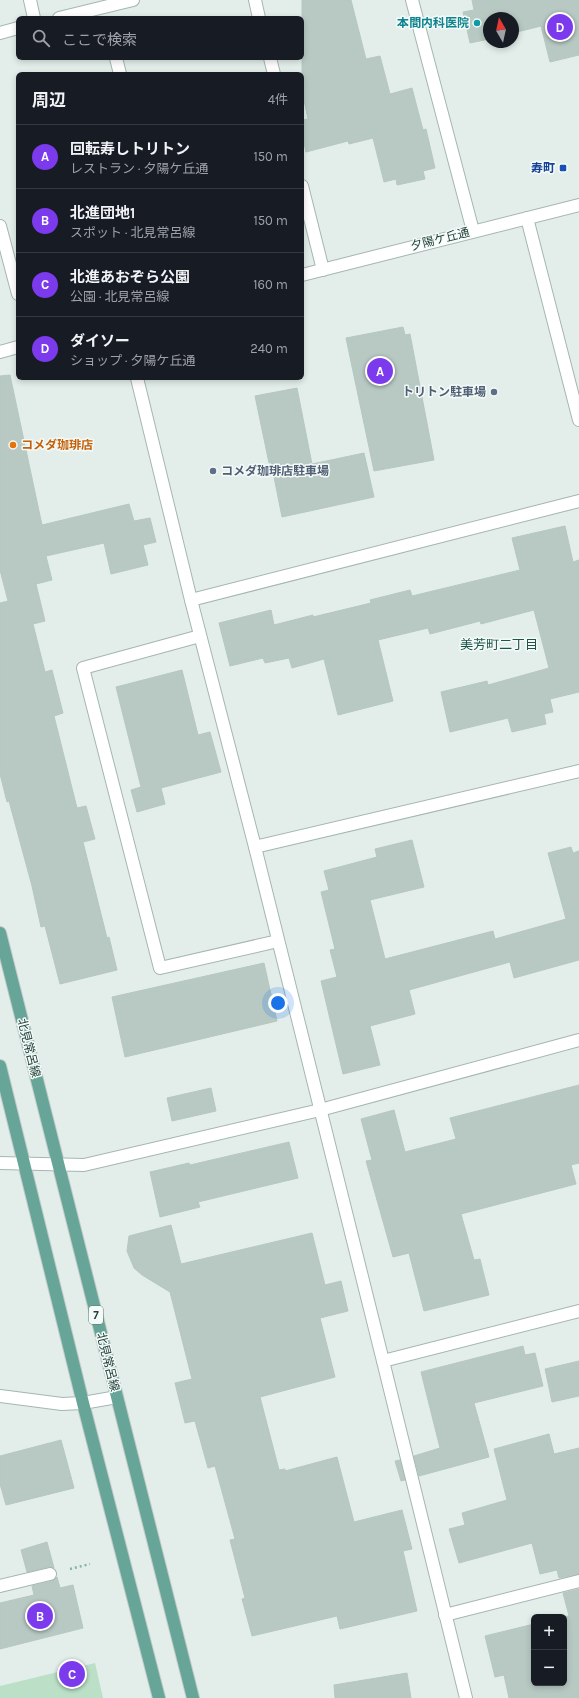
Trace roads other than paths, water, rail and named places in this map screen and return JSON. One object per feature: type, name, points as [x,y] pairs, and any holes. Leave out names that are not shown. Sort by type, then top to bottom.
[{"type":"main road","name":"北見常呂線","points":[[0,933],[193,1698]]},
{"type":"main road","points":[[0,1066],[23,1163],[158,1698]]},
{"type":"street","points":[[30,0],[34,16]]},
{"type":"street","points":[[77,16],[105,13],[133,0]]},
{"type":"street","points":[[255,0],[259,16]]},
{"type":"street","points":[[412,0],[474,231]]},
{"type":"street","points":[[0,32],[16,28]]},
{"type":"street","points":[[116,60],[120,72]]},
{"type":"street","points":[[270,60],[274,72]]},
{"type":"street","points":[[304,194],[323,270]]},
{"type":"street","name":"夕陽ケ丘通","points":[[304,275],[579,205]]},
{"type":"street","points":[[527,218],[579,420]]},
{"type":"street","points":[[0,226],[16,286]]},
{"type":"street","points":[[0,352],[16,348]]},
{"type":"street","points":[[137,380],[200,636],[255,847],[384,1361],[466,1698]]},
{"type":"street","points":[[191,600],[579,501]]},
{"type":"street","points":[[200,636],[83,668],[160,968],[278,941]]},
{"type":"street","points":[[255,847],[579,770]]},
{"type":"street","points":[[0,1163],[84,1165],[320,1110],[579,1040]]},
{"type":"street","points":[[384,1361],[579,1311]]},
{"type":"street","points":[[0,1396],[62,1404],[83,1403],[117,1397]]},
{"type":"street","points":[[0,1586],[50,1574]]},
{"type":"street","points":[[445,1615],[579,1581]]},
{"type":"place","name":"本間内科医院","points":[[477,23]]},
{"type":"place","name":"ダイソー","points":[[560,27]]},
{"type":"place","name":"寿町","points":[[563,168]]},
{"type":"place","name":"回転寿しトリトン","points":[[380,371]]},
{"type":"place","name":"トリトン駐車場","points":[[494,392]]},
{"type":"place","name":"コメダ珈琲店","points":[[13,445]]},
{"type":"place","name":"コメダ珈琲店駐車場","points":[[213,471]]},
{"type":"place","name":"北進団地1","points":[[40,1616]]},
{"type":"place","name":"北進あおぞら公園","points":[[72,1674]]},
{"type":"district","name":"美芳町二丁目","points":[[499,644]]}]
